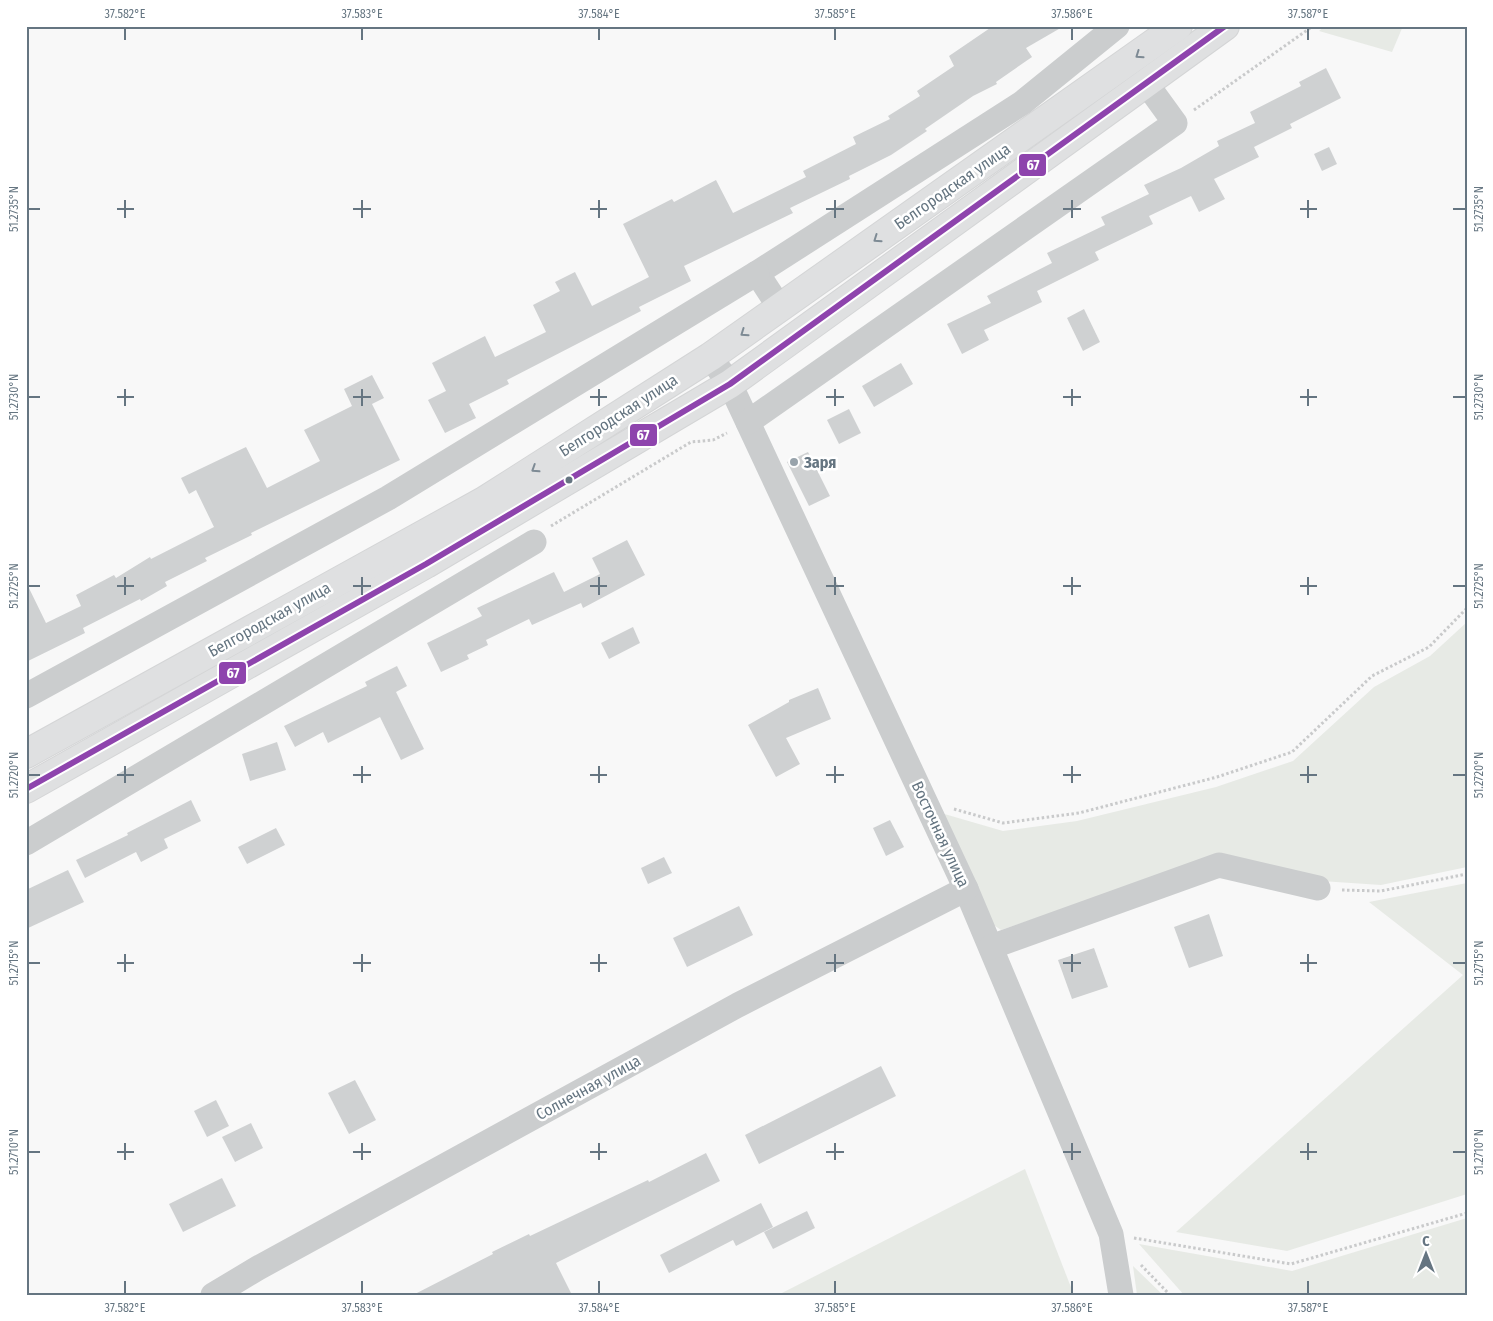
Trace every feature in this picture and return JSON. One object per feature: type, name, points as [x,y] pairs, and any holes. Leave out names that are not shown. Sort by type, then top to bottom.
[{"type":"main road","name":"Белгородская улица","points":[[26,789],[426,564],[730,384],[1225,26]]},
{"type":"main road","name":"Белгородская улица","points":[[26,754],[484,501],[710,357],[1172,28]]},
{"type":"street","points":[[26,696],[388,498],[757,273],[1022,103],[1116,26]]},
{"type":"street","points":[[748,422],[1175,123],[1146,83]]},
{"type":"street","points":[[757,273],[780,308]]},
{"type":"street","name":"Восточная улица","points":[[710,357],[730,384],[966,889],[1111,1234],[1121,1295]]},
{"type":"street","points":[[26,843],[534,542]]},
{"type":"street","points":[[991,947],[1219,865],[1318,888]]},
{"type":"street","name":"Солнечная улица","points":[[213,1295],[258,1268],[738,1005],[966,889]]},
{"type":"path","points":[[1175,123],[1313,26]]},
{"type":"path","points":[[534,542],[548,528],[691,442],[713,440],[748,422]]},
{"type":"path","points":[[925,800],[1003,823],[1079,813],[1217,777],[1292,752],[1372,676],[1429,648],[1467,608]]},
{"type":"path","points":[[1318,888],[1380,892],[1467,874]]},
{"type":"path","points":[[1111,1234],[1291,1264],[1467,1213]]},
{"type":"shaded area","points":[[1325,26],[1403,26],[1392,52],[1319,31]]},
{"type":"shaded area","points":[[1467,622],[1467,867],[1381,885],[1321,881],[1218,856],[1001,930],[988,921],[941,813],[1003,831],[1077,821],[1216,787],[1293,761],[1374,687],[1430,656]]},
{"type":"shaded area","points":[[1467,883],[1467,1194],[1287,1251],[1176,1232],[1463,975],[1369,902]]},
{"type":"shaded area","points":[[1025,1169],[1074,1295],[778,1295]]},
{"type":"shaded area","points":[[1467,1218],[1467,1295],[1184,1295],[1139,1244],[1292,1271]]},
{"type":"shaded area","points":[[1133,1266],[1163,1295],[1137,1295]]},
{"type":"building","points":[[993,26],[1064,26],[1026,48],[1032,57],[996,82],[997,84],[973,96],[925,129],[927,131],[891,155],[849,176],[850,179],[790,208],[793,213],[684,266],[691,281],[639,307],[641,311],[507,380],[509,384],[469,404],[476,418],[445,433],[428,400],[446,391],[432,363],[485,336],[495,357],[546,332],[533,305],[560,291],[555,282],[575,272],[592,306],[649,277],[623,224],[672,199],[674,202],[716,180],[733,213],[806,177],[803,171],[856,144],[853,137],[890,119],[888,116],[920,96],[917,91],[954,66],[949,56]]},
{"type":"building","points":[[1326,68],[1341,98],[1290,124],[1292,128],[1254,147],[1259,157],[1214,179],[1225,199],[1199,212],[1191,196],[1149,216],[1153,224],[1095,252],[1099,260],[1037,291],[1042,302],[984,330],[989,340],[962,354],[947,324],[991,303],[987,296],[1052,263],[1047,253],[1105,225],[1101,217],[1149,194],[1144,185],[1181,168],[1219,146],[1217,141],[1255,123],[1250,112],[1301,86],[1299,82]]},
{"type":"building","points":[[1329,147],[1337,164],[1322,171],[1314,154]]},
{"type":"building","points":[[1084,309],[1100,342],[1083,351],[1067,318]]},
{"type":"building","points":[[901,363],[913,384],[874,407],[862,386]]},
{"type":"building","points":[[372,375],[384,398],[372,404],[400,460],[251,533],[252,535],[205,558],[207,561],[165,582],[167,586],[141,601],[140,599],[83,628],[85,633],[26,662],[26,582],[46,623],[81,606],[76,595],[114,575],[116,578],[150,557],[151,559],[214,527],[196,490],[189,494],[181,478],[246,447],[267,488],[320,461],[304,430],[352,406],[344,389]]},
{"type":"building","points":[[849,409],[861,433],[839,444],[827,420]]},
{"type":"building","points":[[808,452],[830,496],[809,506],[787,462]]},
{"type":"building","points":[[627,540],[645,575],[583,608],[581,603],[532,625],[529,619],[486,640],[488,645],[467,655],[469,659],[441,672],[427,643],[482,616],[477,608],[554,572],[564,592],[600,574],[592,558]]},
{"type":"building","points":[[633,627],[640,643],[609,659],[601,643]]},
{"type":"building","points":[[397,666],[407,686],[396,692],[424,749],[401,760],[380,717],[328,743],[323,732],[295,747],[284,726],[367,686],[365,682]]},
{"type":"building","points":[[818,688],[831,719],[786,738],[800,764],[776,777],[748,725],[789,702],[789,700]]},
{"type":"building","points":[[277,742],[286,770],[250,781],[242,754]]},
{"type":"building","points":[[191,800],[201,821],[164,839],[168,848],[141,862],[136,852],[85,878],[76,860],[128,835],[127,833]]},
{"type":"building","points":[[890,820],[904,847],[886,856],[873,828]]},
{"type":"building","points":[[276,828],[285,845],[247,864],[238,847]]},
{"type":"building","points":[[664,857],[672,873],[648,884],[641,868]]},
{"type":"building","points":[[68,870],[84,902],[26,929],[26,890]]},
{"type":"building","points":[[739,906],[753,935],[687,967],[673,938]]},
{"type":"building","points":[[1209,914],[1223,956],[1189,968],[1174,927]]},
{"type":"building","points":[[1094,948],[1108,987],[1072,999],[1058,960]]},
{"type":"building","points":[[881,1066],[896,1096],[759,1164],[745,1135]]},
{"type":"building","points":[[355,1080],[376,1120],[349,1134],[328,1093]]},
{"type":"building","points":[[216,1100],[229,1126],[207,1137],[194,1111]]},
{"type":"building","points":[[251,1123],[263,1148],[235,1162],[222,1137]]},
{"type":"building","points":[[706,1153],[720,1181],[556,1263],[572,1295],[413,1295],[529,1234],[530,1236],[648,1180],[649,1182]]},
{"type":"building","points":[[222,1178],[236,1206],[183,1232],[169,1204]]},
{"type":"building","points":[[761,1203],[773,1227],[736,1246],[733,1240],[669,1273],[660,1255]]},
{"type":"building","points":[[807,1211],[815,1228],[773,1249],[764,1232]]},
{"type":"transit line","name":"67","points":[[26,789],[426,564],[730,384],[1225,26]]},
{"type":"place","name":"Заря","points":[[794,462]]}]
